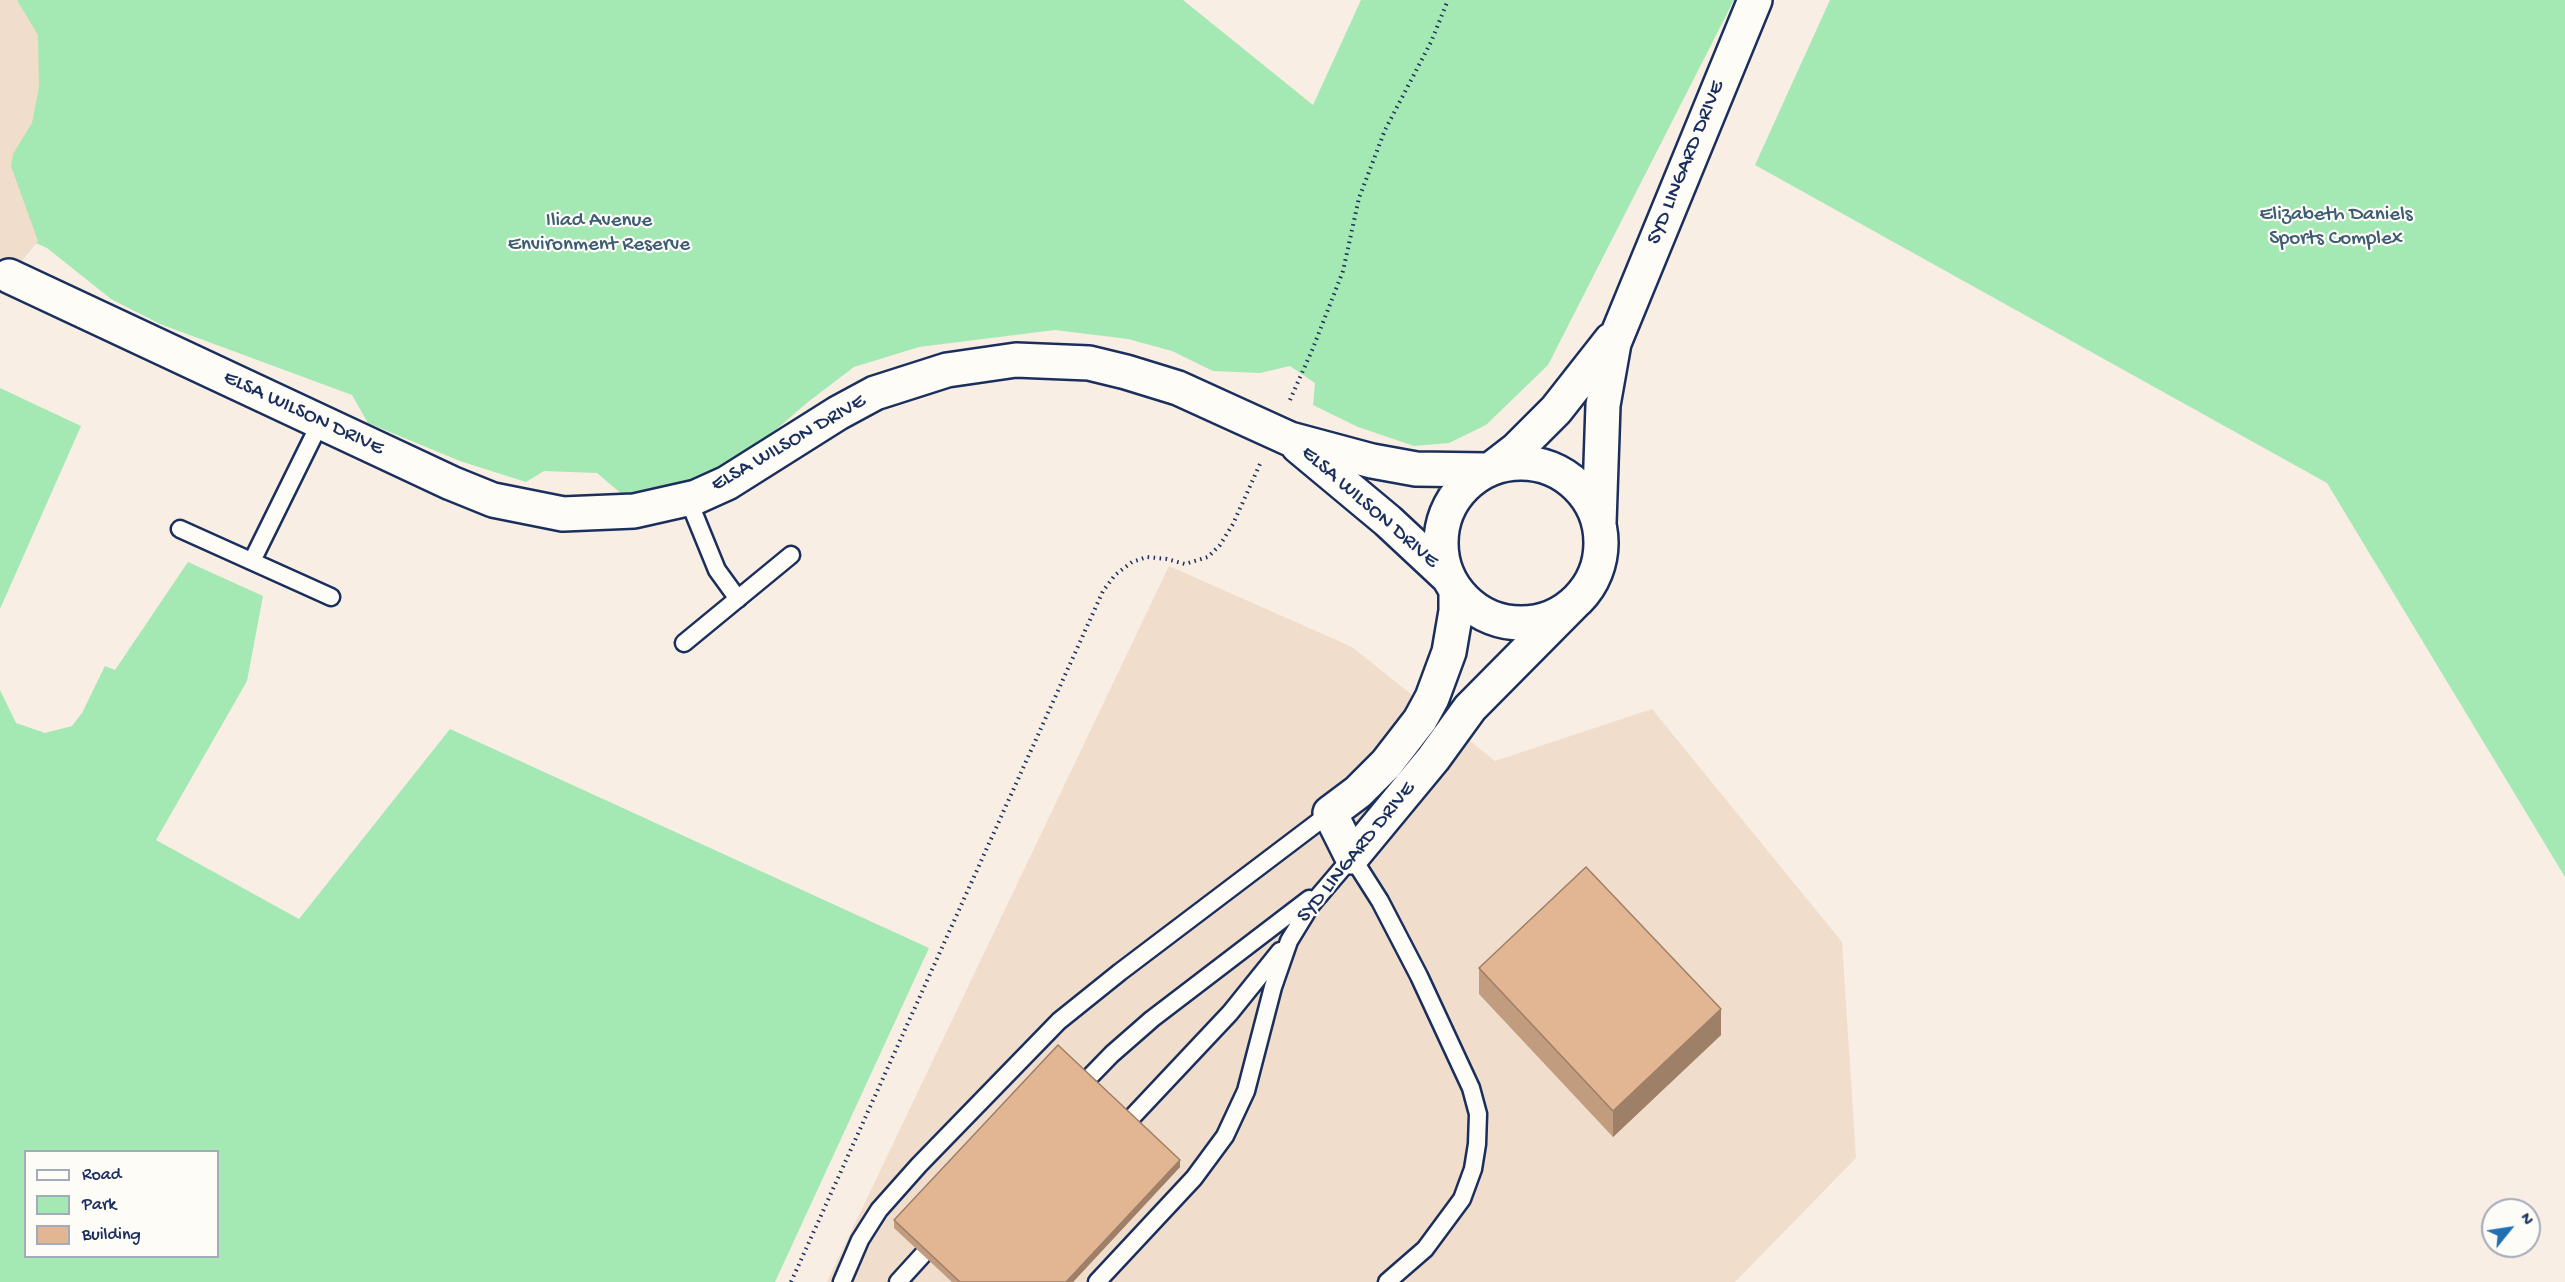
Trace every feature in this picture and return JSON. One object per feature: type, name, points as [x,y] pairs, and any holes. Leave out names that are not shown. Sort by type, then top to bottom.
[{"type":"street","name":"SYD LINGARD DRIVE","points":[[1599,523],[1604,405],[1608,371],[1620,327],[1755,0]]},
{"type":"street","name":"ELSA WILSON DRIVE","points":[[4,273],[29,288],[451,483],[494,500],[562,514],[634,511],[688,499],[727,483],[838,413],[875,393],[947,370],[1016,360],[1089,363],[1126,372],[1178,388],[1280,434],[1404,467],[1491,468]]},
{"type":"street","name":"SYD LINGARD DRIVE","points":[[1491,468],[1534,433],[1556,410],[1599,358],[1620,327]]},
{"type":"street","name":"ELSA WILSON DRIVE","points":[[1280,434],[1388,521],[1452,583]]},
{"type":"street","points":[[1525,462],[1553,469],[1578,486],[1587,497],[1599,523],[1602,538],[1598,567],[1585,593],[1574,603],[1549,618],[1521,624],[1506,622],[1478,610],[1466,601],[1452,583],[1441,548],[1444,518],[1459,491],[1481,472],[1491,468],[1525,462]]},
{"type":"street","name":"SYD LINGARD DRIVE","points":[[1330,813],[1358,792],[1386,764],[1420,720],[1432,698],[1449,652],[1455,619],[1452,583]]},
{"type":"street","name":"SYD LINGARD DRIVE","points":[[1343,867],[1433,759],[1470,708],[1574,603]]},
{"type":"street","points":[[1330,813],[1343,867]]},
{"type":"lane","points":[[252,561],[321,421]]},
{"type":"lane","points":[[688,499],[717,570],[738,599]]},
{"type":"lane","points":[[180,529],[331,597]]},
{"type":"lane","points":[[684,643],[791,555]]},
{"type":"lane","points":[[842,1282],[860,1240],[879,1210],[919,1165],[1051,1029],[1120,972],[1330,813]]},
{"type":"lane","points":[[1064,1104],[1112,1054],[1152,1019],[1343,867],[1380,901],[1419,976],[1471,1088],[1478,1114],[1473,1169],[1462,1199],[1425,1249],[1387,1282]]},
{"type":"lane","name":"SYD LINGARD DRIVE","points":[[1097,1282],[1194,1178],[1225,1136],[1246,1091],[1273,987],[1289,941],[1311,905],[1343,867]]},
{"type":"lane","points":[[1106,1145],[1247,994],[1298,925]]},
{"type":"lane","points":[[898,1282],[946,1229]]},
{"type":"path","points":[[791,1282],[1103,591],[1115,575],[1132,562],[1147,557],[1185,564],[1208,556],[1220,545],[1233,524],[1280,434],[1343,272],[1359,198],[1385,130],[1431,42],[1448,0]]},
{"type":"shaded area","points":[[0,0],[239,0],[0,287]]},
{"type":"shaded area","points":[[1169,566],[1352,647],[1495,761],[1652,709],[1842,942],[1856,1158],[1735,1282],[827,1282]]},
{"type":"green space","name":"Iliad Avenue Environment Reserve","points":[[17,0],[1183,0],[1313,105],[1361,0],[1734,0],[1548,365],[1486,425],[1449,443],[1414,446],[1358,427],[1313,405],[1315,383],[1290,366],[1260,373],[1213,371],[1172,351],[1128,339],[1055,330],[919,347],[854,367],[808,402],[744,457],[693,484],[623,495],[597,473],[544,471],[526,482],[460,461],[368,423],[352,395],[160,324],[111,299],[47,248],[36,243],[38,241],[11,166],[13,154],[32,123],[39,87],[38,35]]},
{"type":"green space","name":"Elizabeth Daniels Sports Complex","points":[[1830,0],[2565,0],[2565,877],[2327,483],[1755,165]]},
{"type":"green space","points":[[0,388],[81,426],[0,609]]},
{"type":"green space","points":[[188,562],[263,596],[247,681],[156,840],[299,919],[450,729],[929,948],[775,1282],[0,1282],[0,690],[16,723],[45,733],[72,726],[82,713],[105,666],[115,670]]},
{"type":"building","points":[[1586,867],[1721,1009],[1613,1111],[1479,968]]},
{"type":"building","points":[[1058,1045],[1180,1160],[1066,1282],[960,1282],[894,1220]]}]
